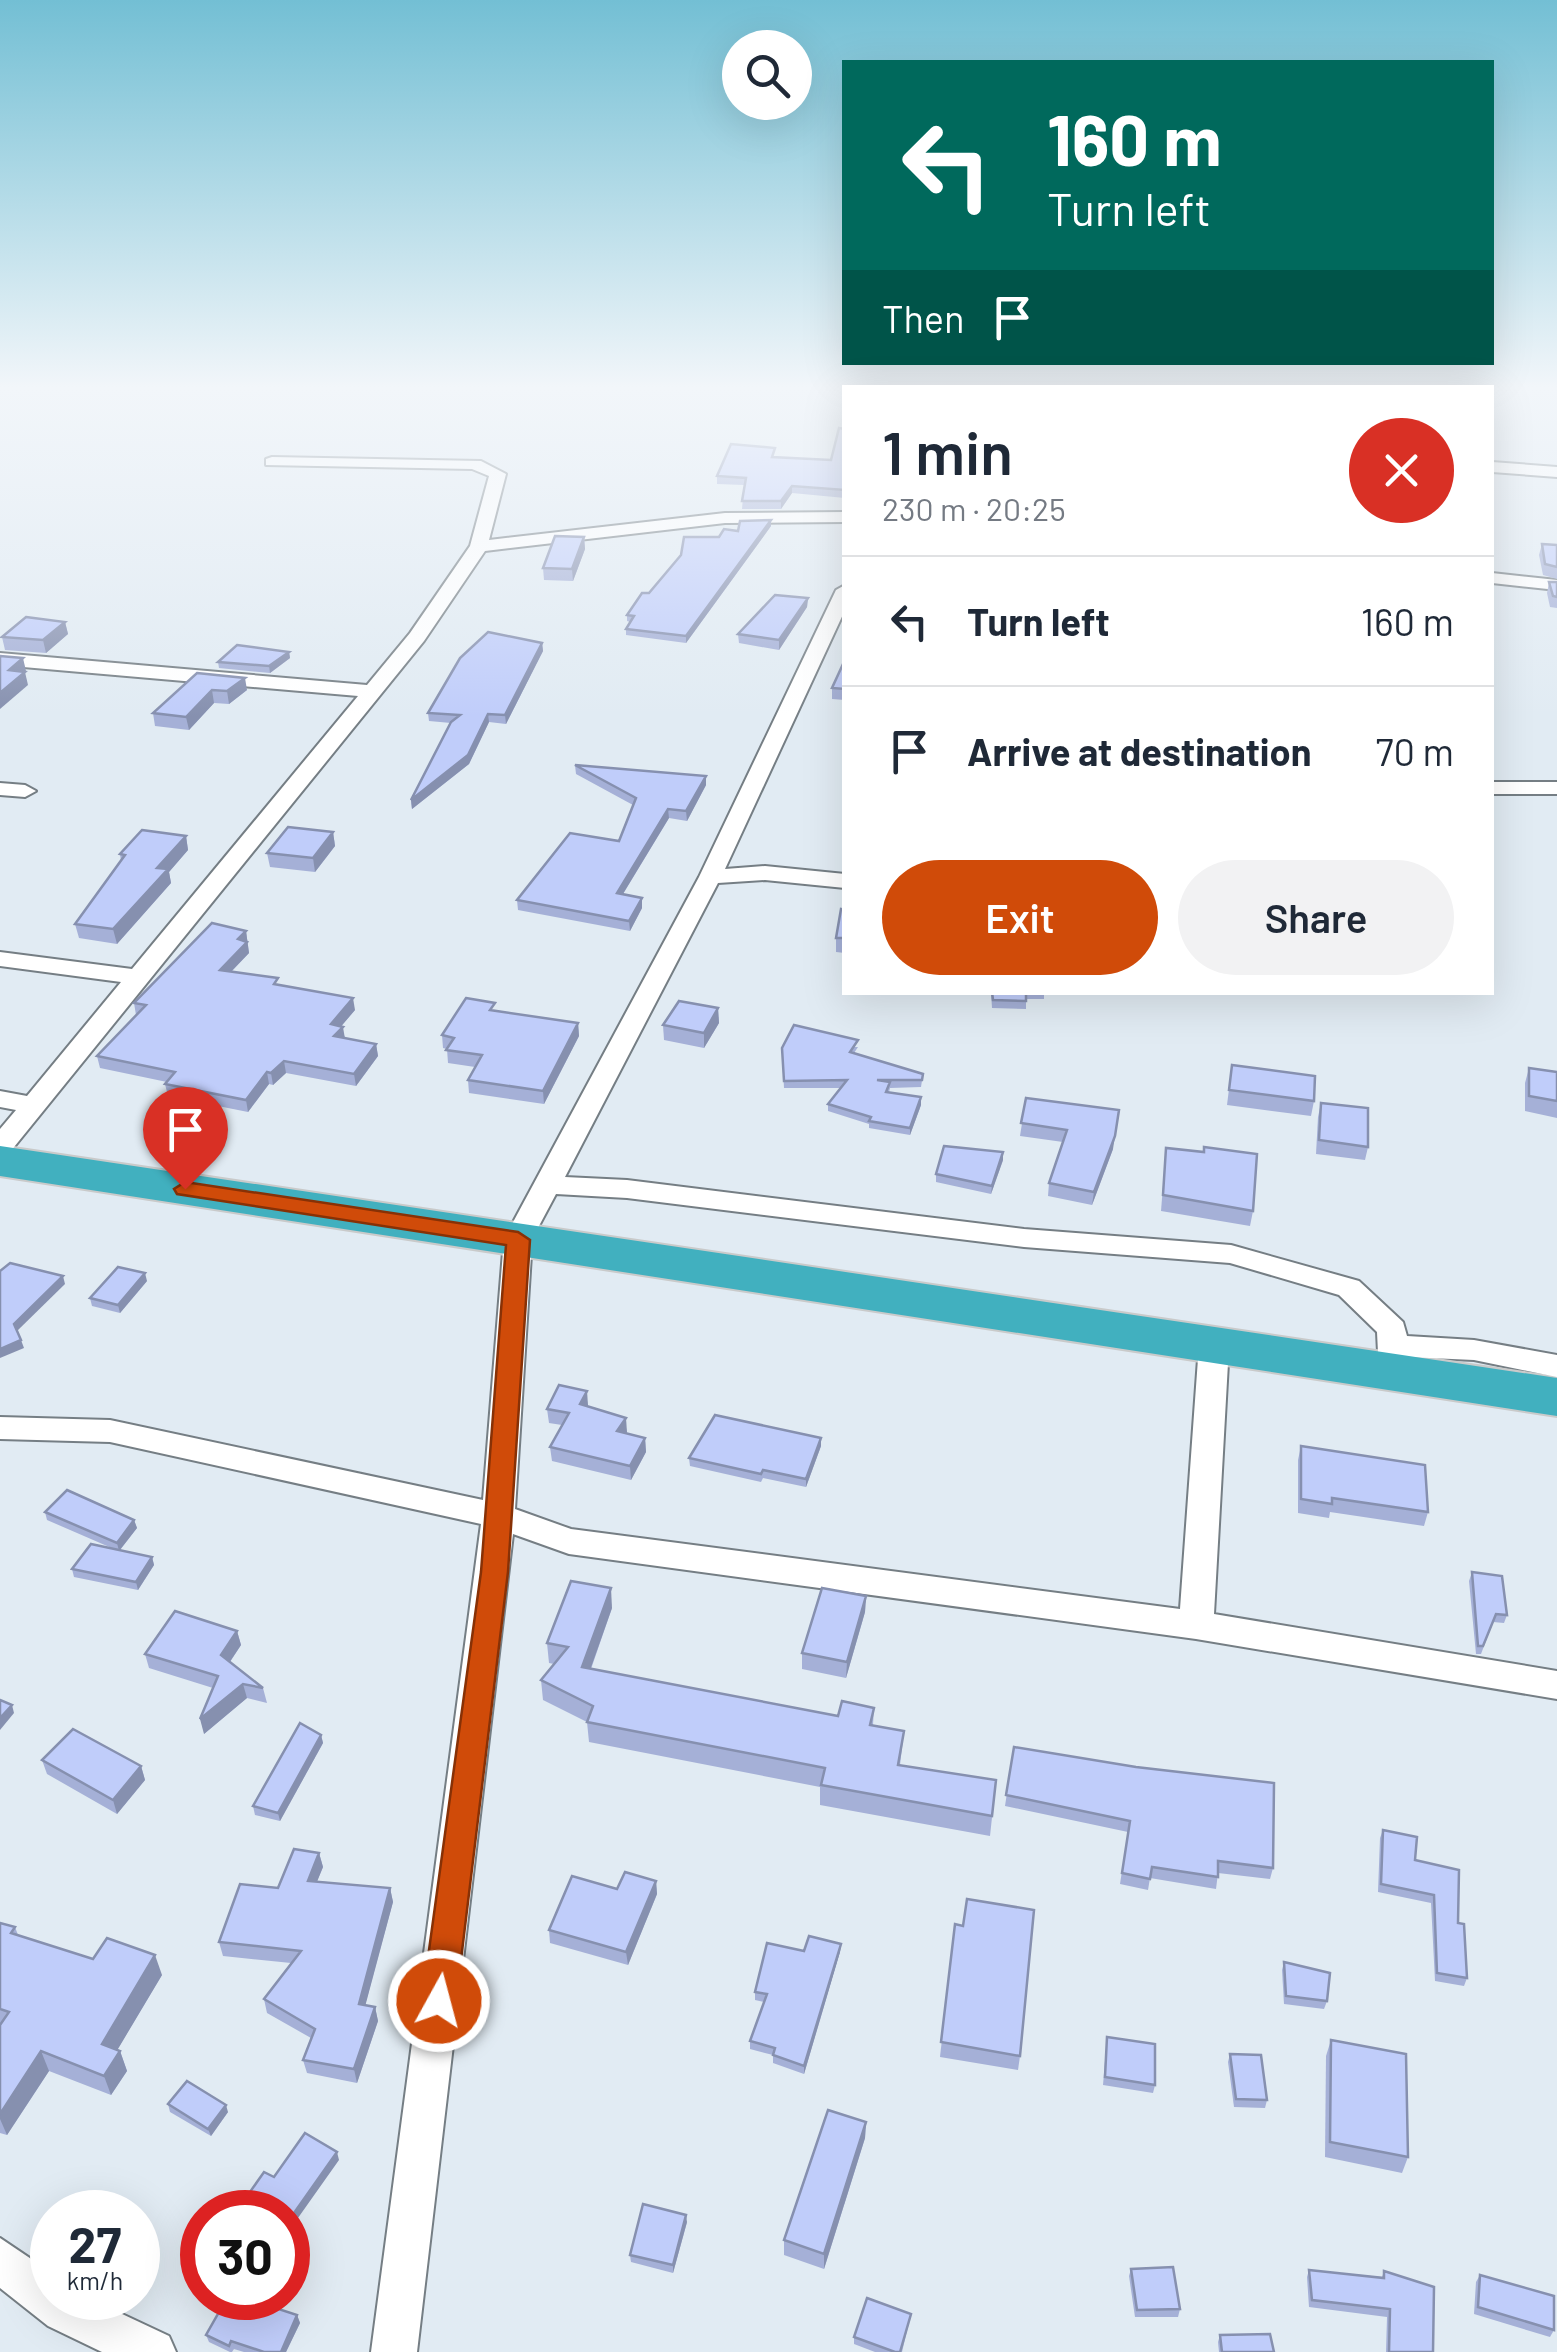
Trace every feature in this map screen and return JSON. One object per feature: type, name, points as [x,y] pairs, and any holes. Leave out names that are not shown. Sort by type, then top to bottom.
[{"type":"highway","points":[[0,1161],[1214,1345],[1393,1360],[1557,1398]]},
{"type":"street","points":[[0,1146],[139,977],[178,923],[417,637],[479,546],[493,498]]},
{"type":"street","points":[[479,546],[725,518],[842,517]]},
{"type":"street","points":[[1494,578],[1557,584]]},
{"type":"street","points":[[394,2352],[499,1516],[518,1240],[710,877],[842,596]]},
{"type":"street","points":[[0,659],[372,691]]},
{"type":"street","points":[[1494,788],[1557,788]]},
{"type":"street","points":[[0,789],[25,792]]},
{"type":"street","points":[[710,877],[766,873],[842,881]]},
{"type":"street","points":[[0,959],[139,977]]},
{"type":"street","points":[[0,1099],[34,1105]]},
{"type":"street","points":[[546,1186],[627,1189],[1024,1238],[1231,1254],[1348,1288],[1392,1330],[1393,1360],[1474,1350],[1557,1366]]},
{"type":"street","points":[[1196,1625],[1214,1345]]},
{"type":"street","points":[[0,1428],[110,1431],[499,1516],[569,1541],[1196,1625],[1557,1685]]},
{"type":"street","points":[[0,2260],[64,2310],[152,2352]]},
{"type":"building","points":[[743,498],[783,498],[781,501],[742,501]]},
{"type":"building","points":[[771,520],[686,636],[626,629],[634,616],[627,615],[642,593],[649,593],[681,555],[684,537],[719,537],[724,529],[738,531],[740,521]]},
{"type":"building","points":[[555,536],[584,537],[572,569],[543,568]]},
{"type":"building","points":[[1542,544],[1557,545],[1557,567],[1545,564]]},
{"type":"building","points":[[1549,582],[1557,582],[1557,597],[1553,596]]},
{"type":"building","points":[[775,595],[808,598],[779,640],[738,634]]},
{"type":"building","points":[[26,617],[65,622],[43,640],[2,637]]},
{"type":"building","points":[[488,632],[542,643],[505,715],[488,714],[468,755],[411,800],[451,722],[460,715],[428,713],[460,658]]},
{"type":"building","points":[[237,645],[289,652],[269,666],[218,662]]},
{"type":"building","points":[[0,656],[23,658],[9,670],[25,672],[0,693]]},
{"type":"building","points":[[842,666],[842,689],[832,688]]},
{"type":"building","points":[[197,673],[245,678],[227,691],[212,690],[186,717],[153,713]]},
{"type":"building","points":[[575,765],[706,776],[686,811],[668,809],[617,893],[642,898],[629,921],[517,900],[570,833],[619,841],[636,798]]},
{"type":"building","points":[[288,827],[333,832],[313,858],[267,853]]},
{"type":"building","points":[[142,830],[186,836],[157,868],[168,869],[113,929],[75,924],[125,855],[120,854]]},
{"type":"building","points":[[841,909],[842,938],[836,938]]},
{"type":"building","points":[[212,923],[246,931],[238,939],[247,942],[220,970],[278,978],[274,984],[353,998],[331,1024],[343,1027],[334,1036],[376,1044],[354,1074],[284,1061],[271,1073],[267,1072],[246,1100],[165,1084],[175,1072],[97,1056],[146,1005],[134,1003]]},
{"type":"building","points":[[992,995],[1026,995],[1026,1001],[993,1000]]},
{"type":"building","points":[[466,998],[495,1003],[490,1010],[578,1023],[543,1091],[468,1080],[482,1055],[446,1050],[454,1038],[442,1035]]},
{"type":"building","points":[[679,1001],[718,1008],[704,1033],[663,1025]]},
{"type":"building","points":[[794,1025],[858,1040],[850,1052],[923,1074],[922,1080],[877,1080],[890,1082],[886,1092],[921,1097],[910,1128],[869,1121],[871,1117],[828,1104],[847,1080],[784,1081],[782,1048]]},
{"type":"building","points":[[1232,1065],[1315,1076],[1314,1101],[1229,1090]]},
{"type":"building","points":[[1529,1068],[1557,1072],[1557,1101],[1529,1096]]},
{"type":"building","points":[[1026,1098],[1119,1110],[1115,1136],[1094,1192],[1049,1183],[1067,1130],[1021,1123]]},
{"type":"building","points":[[1321,1103],[1368,1108],[1368,1147],[1319,1140]]},
{"type":"building","points":[[944,1146],[1003,1152],[992,1186],[936,1174]]},
{"type":"building","points":[[1204,1147],[1257,1154],[1253,1211],[1163,1195],[1166,1148],[1204,1152]]},
{"type":"building","points":[[10,1263],[63,1276],[14,1324],[21,1340],[0,1349],[0,1271]]},
{"type":"building","points":[[118,1267],[145,1273],[118,1305],[90,1298]]},
{"type":"building","points":[[559,1385],[587,1391],[580,1404],[626,1418],[617,1431],[645,1438],[630,1466],[550,1447],[569,1413],[547,1409]]},
{"type":"building","points":[[715,1415],[821,1438],[806,1479],[763,1470],[761,1474],[689,1458]]},
{"type":"building","points":[[1301,1446],[1425,1465],[1428,1512],[1332,1498],[1332,1504],[1301,1499]]},
{"type":"building","points":[[67,1490],[134,1520],[117,1543],[45,1512]]},
{"type":"building","points":[[91,1544],[152,1557],[136,1582],[72,1569]]},
{"type":"building","points":[[1472,1572],[1502,1576],[1507,1615],[1496,1614],[1483,1646],[1478,1646]]},
{"type":"building","points":[[571,1581],[611,1588],[582,1667],[838,1716],[842,1701],[874,1708],[870,1725],[904,1731],[898,1765],[996,1780],[992,1816],[821,1785],[825,1768],[587,1722],[593,1706],[541,1680],[568,1647],[547,1643]]},
{"type":"building","points":[[822,1588],[866,1596],[847,1662],[802,1653]]},
{"type":"building","points":[[175,1611],[237,1631],[221,1655],[263,1688],[243,1684],[200,1719],[218,1676],[145,1654]]},
{"type":"building","points":[[0,1700],[12,1705],[0,1718]]},
{"type":"building","points":[[300,1723],[321,1735],[278,1813],[253,1806]]},
{"type":"building","points":[[73,1729],[141,1766],[113,1800],[42,1760]]},
{"type":"building","points":[[1014,1747],[1136,1767],[1274,1783],[1273,1868],[1218,1861],[1218,1877],[1152,1867],[1150,1879],[1122,1873],[1130,1821],[1006,1795]]},
{"type":"building","points":[[1383,1830],[1417,1837],[1415,1860],[1459,1870],[1458,1923],[1464,1924],[1467,1978],[1437,1973],[1434,1895],[1381,1884]]},
{"type":"building","points":[[294,1849],[319,1853],[308,1881],[390,1888],[359,2004],[375,2007],[354,2069],[303,2060],[315,2029],[264,1999],[301,1951],[219,1942],[240,1884],[278,1888]]},
{"type":"building","points":[[625,1872],[656,1881],[626,1952],[549,1930],[572,1876],[617,1889]]},
{"type":"building","points":[[967,1899],[1034,1910],[1020,2056],[941,2042],[955,1924],[963,1926]]},
{"type":"building","points":[[0,1923],[15,1927],[11,1933],[93,1959],[107,1938],[155,1955],[102,2044],[120,2051],[104,2076],[41,2051],[0,2114],[0,2025],[9,2012],[0,2009]]},
{"type":"building","points":[[809,1936],[841,1944],[804,2066],[773,2055],[775,2048],[750,2041],[767,1994],[755,1992],[767,1943],[804,1951]]},
{"type":"building","points":[[1284,1962],[1330,1973],[1327,2001],[1286,1996]]},
{"type":"building","points":[[1107,2037],[1155,2044],[1155,2085],[1105,2077]]},
{"type":"building","points":[[1331,2040],[1406,2054],[1408,2157],[1330,2142]]},
{"type":"building","points":[[1230,2054],[1261,2055],[1267,2100],[1236,2099]]},
{"type":"building","points":[[187,2081],[226,2105],[208,2129],[168,2104]]},
{"type":"building","points":[[828,2110],[866,2122],[824,2254],[784,2240]]},
{"type":"building","points":[[305,2133],[337,2152],[310,2190],[251,2190],[264,2172],[274,2177]]},
{"type":"building","points":[[643,2204],[686,2215],[673,2265],[630,2255]]},
{"type":"building","points":[[1173,2267],[1180,2309],[1137,2310],[1131,2269]]},
{"type":"building","points":[[1309,2270],[1384,2278],[1384,2271],[1434,2287],[1433,2352],[1389,2352],[1390,2309],[1312,2300]]},
{"type":"building","points":[[1480,2275],[1554,2296],[1554,2330],[1478,2307]]},
{"type":"building","points":[[867,2298],[911,2314],[900,2352],[854,2337]]},
{"type":"building","points":[[215,2320],[295,2320],[281,2352],[264,2352],[231,2341],[229,2346],[206,2335]]},
{"type":"building","points":[[1270,2334],[1274,2352],[1222,2352],[1220,2335]]},
{"type":"route","points":[[185,1189],[518,1240],[494,1572],[439,2001]]}]
